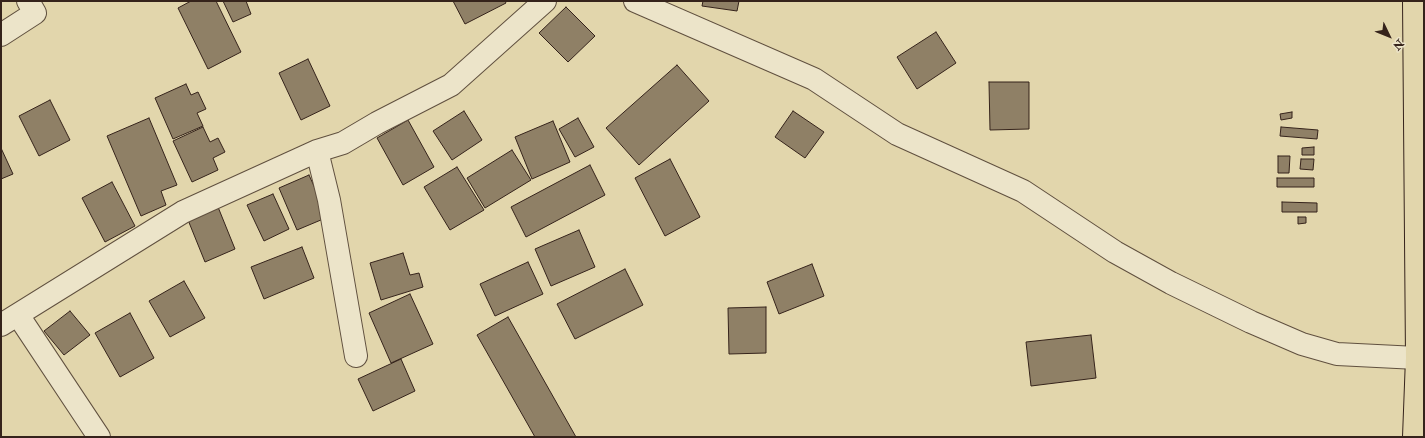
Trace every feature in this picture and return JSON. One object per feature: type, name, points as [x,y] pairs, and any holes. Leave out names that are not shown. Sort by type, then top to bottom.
[{"type":"highway","points":[[1414,1],[1417,358],[1414,437]]},
{"type":"street","points":[[1,35],[34,13],[28,1]]},
{"type":"street","points":[[98,437],[9,320],[183,212],[317,151],[343,142],[451,85],[545,1]]},
{"type":"street","points":[[635,1],[814,79],[897,134],[1023,191],[1115,252],[1171,283],[1251,322],[1302,344],[1337,354],[1417,358]]},
{"type":"street","points":[[317,151],[329,200],[356,356]]},
{"type":"building","points":[[191,1],[216,1],[241,52],[208,69],[178,8]]},
{"type":"building","points":[[223,1],[246,1],[251,14],[233,22]]},
{"type":"building","points":[[453,1],[505,1],[506,3],[465,24]]},
{"type":"building","points":[[703,1],[739,1],[737,11],[702,6]]},
{"type":"building","points":[[566,7],[595,36],[568,62],[539,33]]},
{"type":"building","points":[[936,32],[956,63],[917,89],[897,57]]},
{"type":"building","points":[[308,59],[330,106],[301,120],[279,73]]},
{"type":"building","points":[[677,65],[709,101],[639,165],[606,128]]},
{"type":"building","points":[[989,82],[1029,82],[1029,129],[990,130]]},
{"type":"building","points":[[186,84],[191,95],[198,92],[206,109],[197,113],[203,126],[173,139],[155,98]]},
{"type":"building","points":[[50,100],[70,140],[39,156],[19,116]]},
{"type":"building","points":[[464,111],[482,140],[452,160],[433,131]]},
{"type":"building","points":[[793,111],[824,132],[805,158],[775,137]]},
{"type":"building","points":[[1292,112],[1292,118],[1281,120],[1280,114]]},
{"type":"building","points":[[149,118],[177,185],[161,191],[166,205],[141,216],[107,136]]},
{"type":"building","points":[[578,118],[594,147],[575,157],[559,129]]},
{"type":"building","points":[[408,120],[434,167],[403,185],[377,138]]},
{"type":"building","points":[[553,121],[570,162],[532,179],[515,137]]},
{"type":"building","points":[[203,127],[210,142],[218,138],[225,152],[213,158],[218,170],[192,182],[173,141]]},
{"type":"building","points":[[1281,127],[1318,130],[1317,139],[1280,136]]},
{"type":"building","points":[[1314,147],[1314,155],[1302,155],[1302,148]]},
{"type":"building","points":[[1,148],[13,174],[1,179]]},
{"type":"building","points":[[512,150],[531,180],[485,208],[467,178]]},
{"type":"building","points":[[1278,156],[1290,156],[1289,173],[1278,173]]},
{"type":"building","points":[[670,159],[700,217],[665,236],[635,178]]},
{"type":"building","points":[[1301,159],[1314,159],[1313,170],[1300,169]]},
{"type":"building","points":[[590,165],[605,195],[526,237],[511,207]]},
{"type":"building","points":[[457,167],[484,210],[450,230],[424,187]]},
{"type":"building","points":[[309,175],[328,217],[297,230],[279,188]]},
{"type":"building","points":[[1277,178],[1314,178],[1314,187],[1277,187]]},
{"type":"building","points":[[112,182],[135,226],[105,242],[82,198]]},
{"type":"building","points":[[273,194],[289,229],[264,241],[247,205]]},
{"type":"building","points":[[1282,202],[1317,203],[1317,212],[1282,212]]},
{"type":"building","points":[[218,207],[235,249],[205,262],[188,220]]},
{"type":"building","points":[[1298,217],[1306,217],[1306,223],[1298,224]]},
{"type":"building","points":[[579,230],[595,267],[551,286],[535,249]]},
{"type":"building","points":[[302,247],[314,278],[264,299],[251,267]]},
{"type":"building","points":[[403,253],[410,275],[419,273],[423,287],[381,300],[370,263]]},
{"type":"building","points":[[528,262],[543,294],[495,316],[480,284]]},
{"type":"building","points":[[812,264],[824,296],[779,314],[767,282]]},
{"type":"building","points":[[625,269],[643,305],[575,339],[557,304]]},
{"type":"building","points":[[184,281],[205,318],[170,337],[149,301]]},
{"type":"building","points":[[410,294],[433,344],[391,363],[369,313]]},
{"type":"building","points":[[766,307],[766,353],[729,354],[728,308]]},
{"type":"building","points":[[70,311],[90,335],[64,355],[44,331]]},
{"type":"building","points":[[130,313],[154,358],[120,377],[95,333]]},
{"type":"building","points":[[508,317],[576,437],[535,437],[477,335]]},
{"type":"building","points":[[1091,335],[1096,378],[1031,386],[1026,342]]},
{"type":"building","points":[[401,359],[415,391],[373,411],[358,379]]}]
